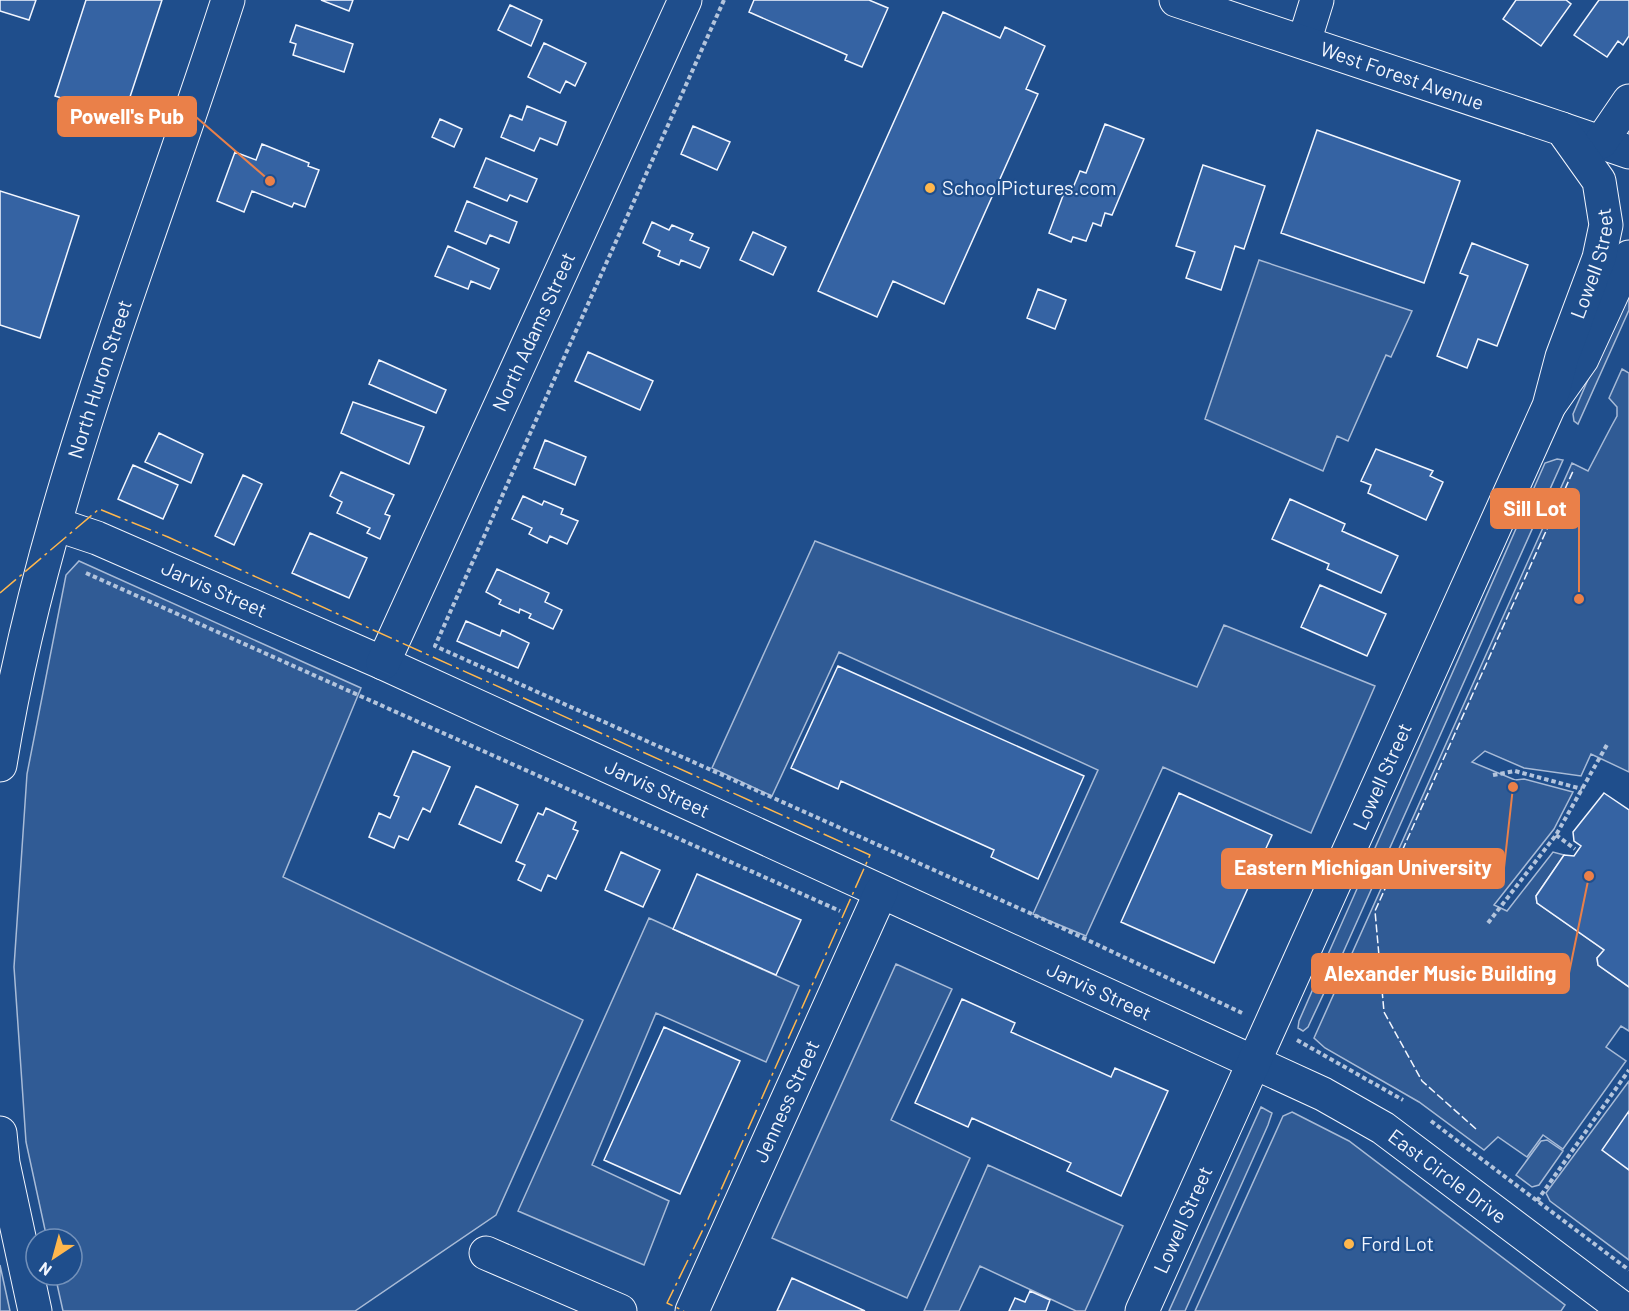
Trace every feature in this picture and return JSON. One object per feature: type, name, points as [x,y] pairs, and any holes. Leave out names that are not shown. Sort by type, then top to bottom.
[{"type":"street","name":"North Huron Street","points":[[0,765],[13,685],[55,524],[228,0]]},
{"type":"street","name":"North Adams Street","points":[[383,663],[685,0]]},
{"type":"street","name":"West Forest Avenue","points":[[1176,0],[1615,147]]},
{"type":"street","points":[[1304,42],[1317,0]]},
{"type":"street","points":[[1615,147],[1629,101]]},
{"type":"street","name":"Lowell Street","points":[[1142,1311],[1256,1062],[1549,406],[1562,357],[1599,258],[1606,225],[1599,181],[1562,129]]},
{"type":"street","name":"Lowell Street","points":[[1549,406],[1582,359],[1629,257]]},
{"type":"street","name":"Jarvis Street","points":[[55,524],[108,543],[383,663],[1256,1062]]},
{"type":"street","name":"Jenness Street","points":[[692,1311],[881,892]]},
{"type":"street","name":"East Circle Drive","points":[[1256,1062],[1323,1094],[1383,1128],[1626,1311]]},
{"type":"street","points":[[0,1133],[12,1208],[35,1311]]},
{"type":"street","points":[[486,1252],[620,1311]]},
{"type":"path","points":[[724,0],[435,646],[1043,919],[1271,1026],[1407,1103]]},
{"type":"path","points":[[1488,923],[1556,835],[1608,743]]},
{"type":"path","points":[[1493,775],[1515,771],[1582,789]]},
{"type":"path","points":[[1556,835],[1575,849]]},
{"type":"path","points":[[1537,1201],[1629,1070]]},
{"type":"path","points":[[1425,1116],[1629,1270]]},
{"type":"shaded area","points":[[1259,260],[1412,311],[1391,357],[1386,355],[1348,441],[1337,436],[1323,471],[1205,419]]},
{"type":"shaded area","points":[[1629,285],[1629,310],[1578,424],[1574,421],[1573,414]]},
{"type":"shaded area","points":[[1622,369],[1629,373],[1629,772],[1591,754],[1581,776],[1524,768],[1485,751],[1472,762],[1515,780],[1524,779],[1573,792],[1554,829],[1494,905],[1507,911],[1553,852],[1564,855],[1536,896],[1537,903],[1604,950],[1597,958],[1598,965],[1629,987],[1629,1031],[1621,1026],[1606,1047],[1626,1061],[1563,1149],[1543,1135],[1527,1157],[1498,1137],[1484,1150],[1419,1102],[1325,1048],[1314,1038],[1572,463],[1588,471],[1617,416],[1617,407],[1609,398]]},
{"type":"shaded area","points":[[1557,459],[1563,460],[1334,973],[1322,968],[1545,463]]},
{"type":"shaded area","points":[[815,541],[1197,687],[1224,625],[1375,686],[1311,833],[1163,767],[1086,936],[1033,914],[1098,770],[839,652],[772,796],[712,768]]},
{"type":"shaded area","points":[[79,561],[361,688],[283,877],[583,1020],[496,1215],[355,1311],[63,1311],[58,1287],[84,1287],[84,1227],[44,1227],[26,1142],[14,967],[27,774],[66,575]]},
{"type":"shaded area","points":[[649,918],[799,986],[766,1062],[656,1013],[592,1165],[669,1201],[644,1265],[518,1211]]},
{"type":"shaded area","points":[[896,964],[952,989],[891,1120],[970,1158],[907,1298],[772,1238]]},
{"type":"shaded area","points":[[1319,975],[1330,980],[1308,1027],[1303,1031],[1298,1028],[1299,1021]]},
{"type":"shaded area","points":[[1629,1081],[1629,1260],[1550,1201],[1546,1193]]},
{"type":"shaded area","points":[[1261,1107],[1272,1113],[1268,1125],[1185,1311],[1169,1311]]},
{"type":"shaded area","points":[[1292,1112],[1349,1141],[1565,1305],[1561,1311],[1195,1311],[1283,1116]]},
{"type":"shaded area","points":[[1547,1140],[1563,1151],[1539,1185],[1532,1187],[1516,1175],[1541,1141]]},
{"type":"shaded area","points":[[988,1165],[1123,1226],[1085,1311],[1076,1311],[980,1266],[959,1311],[924,1311]]},
{"type":"shaded area","points":[[0,1265],[10,1311],[0,1311]]},
{"type":"building","points":[[0,0],[36,0],[29,20],[0,11]]},
{"type":"building","points":[[86,0],[162,0],[123,118],[55,96]]},
{"type":"building","points":[[321,0],[353,0],[349,11]]},
{"type":"building","points":[[754,0],[869,0],[888,8],[862,67],[845,60],[847,55],[749,12]]},
{"type":"building","points":[[1516,0],[1566,0],[1571,4],[1541,46],[1503,19]]},
{"type":"building","points":[[1599,0],[1629,0],[1629,36],[1623,45],[1618,41],[1607,57],[1574,35]]},
{"type":"building","points":[[510,5],[542,20],[531,46],[498,30]]},
{"type":"building","name":"SchoolPictures.com","points":[[943,12],[1000,38],[1005,27],[1045,46],[1026,89],[1038,94],[944,304],[893,281],[877,317],[818,291]]},
{"type":"building","points":[[296,25],[353,44],[344,72],[293,55],[296,44],[290,42]]},
{"type":"building","points":[[544,43],[586,63],[575,86],[566,81],[560,93],[528,77]]},
{"type":"building","points":[[527,106],[566,122],[557,145],[540,138],[534,151],[501,137],[510,115],[522,120]]},
{"type":"building","points":[[440,119],[462,129],[454,147],[432,137]]},
{"type":"building","points":[[1105,124],[1144,139],[1112,215],[1105,213],[1101,226],[1093,223],[1086,241],[1073,237],[1071,242],[1049,233],[1064,193],[1070,195],[1080,171],[1086,173]]},
{"type":"building","points":[[693,126],[730,142],[717,170],[681,154]]},
{"type":"building","points":[[1317,130],[1460,181],[1424,283],[1281,233]]},
{"type":"building","points":[[262,144],[309,163],[308,166],[319,170],[305,207],[294,203],[292,207],[252,191],[244,212],[217,201],[235,152],[256,160]]},
{"type":"building","points":[[486,158],[537,179],[527,202],[510,195],[507,201],[474,187]]},
{"type":"building","points":[[1203,165],[1265,186],[1244,249],[1235,246],[1221,290],[1186,278],[1195,252],[1176,246]]},
{"type":"building","points":[[0,191],[79,216],[40,338],[0,325]]},
{"type":"building","points":[[467,201],[517,222],[509,243],[490,235],[486,244],[455,231]]},
{"type":"building","points":[[652,222],[669,230],[672,225],[693,234],[690,240],[709,248],[700,268],[681,260],[679,265],[658,256],[660,251],[643,243]]},
{"type":"building","points":[[753,232],[786,247],[773,275],[740,260]]},
{"type":"building","points":[[1472,243],[1528,265],[1497,346],[1478,339],[1467,368],[1437,356],[1468,276],[1460,273]]},
{"type":"building","points":[[448,246],[499,269],[490,289],[471,281],[468,289],[435,276]]},
{"type":"building","points":[[1038,289],[1066,300],[1055,329],[1027,318]]},
{"type":"building","points":[[588,352],[653,381],[640,410],[575,381]]},
{"type":"building","points":[[379,360],[446,390],[436,413],[369,384]]},
{"type":"building","points":[[353,402],[424,427],[409,464],[341,433]]},
{"type":"building","points":[[159,433],[203,454],[191,483],[145,462]]},
{"type":"building","points":[[545,440],[586,457],[575,485],[534,468]]},
{"type":"building","points":[[1376,449],[1433,471],[1430,476],[1443,482],[1426,520],[1368,493],[1371,485],[1361,481]]},
{"type":"building","points":[[133,465],[178,485],[163,519],[118,499]]},
{"type":"building","points":[[341,472],[394,495],[385,514],[390,516],[380,539],[367,533],[370,528],[337,513],[342,502],[330,496]]},
{"type":"building","points":[[243,475],[262,484],[234,545],[215,536]]},
{"type":"building","points":[[523,496],[542,505],[544,501],[563,509],[561,514],[578,521],[567,544],[550,536],[547,543],[529,534],[532,528],[512,519]]},
{"type":"building","points":[[1290,499],[1345,524],[1342,531],[1398,556],[1381,593],[1327,569],[1329,564],[1272,539]]},
{"type":"building","points":[[310,533],[367,558],[349,598],[292,573]]},
{"type":"building","points":[[497,569],[549,593],[545,602],[562,610],[553,629],[529,618],[531,614],[520,609],[519,613],[499,604],[501,600],[486,592]]},
{"type":"building","points":[[1320,585],[1386,614],[1367,656],[1301,627]]},
{"type":"building","points":[[466,621],[500,636],[502,630],[529,643],[518,668],[457,641]]},
{"type":"building","points":[[838,666],[1084,776],[1038,879],[991,857],[994,850],[841,781],[838,789],[791,768]]},
{"type":"building","points":[[413,751],[450,767],[430,812],[423,808],[408,840],[399,836],[394,848],[369,837],[379,813],[390,818],[399,797],[394,795]]},
{"type":"building","points":[[476,786],[518,805],[501,843],[459,824]]},
{"type":"building","points":[[1179,793],[1272,835],[1214,963],[1121,922]]},
{"type":"building","points":[[1604,793],[1629,810],[1629,987],[1598,965],[1597,958],[1604,950],[1537,903],[1536,896],[1564,855],[1574,856],[1581,846],[1574,841],[1573,832]]},
{"type":"building","points":[[546,808],[576,822],[573,829],[578,831],[556,879],[548,875],[541,891],[518,880],[525,865],[516,861],[538,813],[543,815]]},
{"type":"building","points":[[621,852],[660,870],[643,907],[605,890]]},
{"type":"building","points":[[697,874],[801,920],[776,975],[673,929]]},
{"type":"building","points":[[962,999],[1015,1023],[1011,1032],[1111,1077],[1115,1068],[1168,1091],[1121,1196],[1067,1171],[1071,1163],[972,1118],[968,1127],[915,1103]]},
{"type":"building","points":[[664,1027],[740,1061],[680,1194],[604,1160]]},
{"type":"building","points":[[1629,1111],[1629,1170],[1602,1150]]},
{"type":"building","points":[[792,1278],[865,1311],[777,1311]]},
{"type":"building","points":[[1030,1291],[1050,1300],[1046,1311],[1009,1311],[1015,1298],[1025,1302]]},
{"type":"fence","points":[[1476,1129],[1422,1081],[1384,1012],[1375,911],[1574,469]]},
{"type":"power","points":[[0,593],[99,509],[168,537],[870,855],[708,1219],[667,1303],[684,1311]]},
{"type":"place","name":"Powell's Pub","points":[[270,181]]},
{"type":"place","name":"SchoolPictures.com","points":[[930,188]]},
{"type":"place","name":"Sill Lot","points":[[1579,599]]},
{"type":"place","name":"Eastern Michigan University","points":[[1513,787]]},
{"type":"place","name":"Alexander Music Building","points":[[1589,876]]},
{"type":"place","name":"Ford Lot","points":[[1349,1244]]}]
